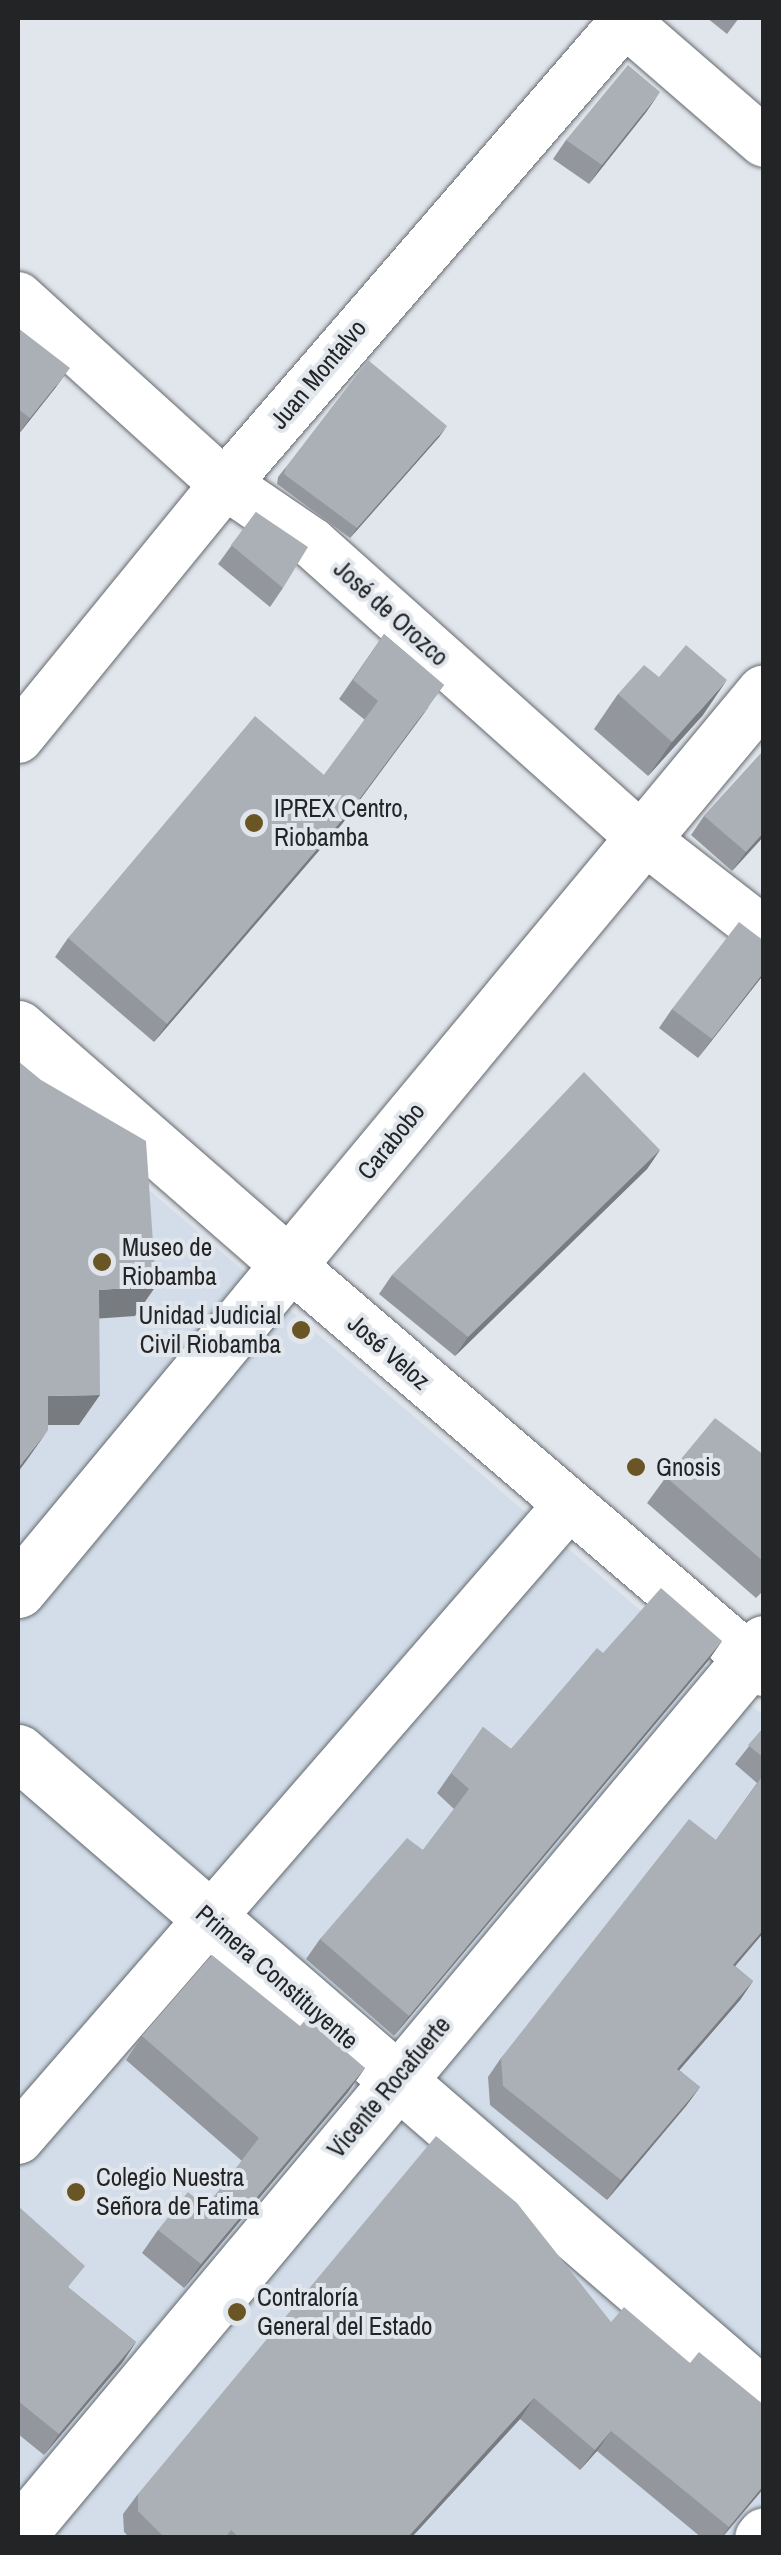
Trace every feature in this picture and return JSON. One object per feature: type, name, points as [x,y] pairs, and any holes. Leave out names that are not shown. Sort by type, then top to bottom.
[{"type":"main road","name":"Carabobo","points":[[18,1590],[290,1266],[639,835],[764,692]]},
{"type":"main road","name":"José Veloz","points":[[18,1028],[290,1266]]},
{"type":"main road","name":"Vicente Rocafuerte","points":[[30,2524],[395,2079],[759,1658]]},
{"type":"main road","name":"Primera Constituyente","points":[[18,1752],[764,2397]]},
{"type":"street","points":[[624,19],[764,142]]},
{"type":"street","name":"Juan Montalvo","points":[[18,738],[225,484],[624,19]]},
{"type":"street","name":"José de Orozco","points":[[18,297],[225,484],[312,543],[639,835],[764,932]]},
{"type":"street","name":"José Veloz","points":[[290,1266],[567,1507],[759,1658]]},
{"type":"street","points":[[18,2139],[567,1507]]},
{"type":"shaded area","points":[[18,1078],[763,1715],[763,2537],[18,2537]]},
{"type":"building","points":[[628,65],[660,92],[602,165],[566,140]]},
{"type":"building","points":[[18,328],[70,368],[30,418],[18,409]]},
{"type":"building","points":[[368,360],[447,426],[357,528],[284,474]]},
{"type":"building","points":[[256,512],[308,547],[283,588],[231,545]]},
{"type":"building","points":[[384,634],[444,685],[355,805],[167,1024],[68,938],[255,716],[324,775],[378,701],[353,680]]},
{"type":"building","points":[[686,645],[727,680],[672,742],[618,694],[644,665],[659,677]]},
{"type":"building","points":[[764,750],[764,832],[746,852],[704,816]]},
{"type":"building","points":[[739,922],[764,941],[764,972],[712,1039],[672,1009]]},
{"type":"building","points":[[18,1061],[41,1080],[146,1141],[156,1286],[99,1290],[100,1395],[48,1396],[48,1430],[18,1468]]},
{"type":"building","points":[[584,1072],[660,1150],[468,1337],[392,1275]]},
{"type":"building","points":[[715,1418],[764,1455],[764,1562],[666,1477]]},
{"type":"building","points":[[661,1588],[722,1641],[409,2016],[320,1939],[407,1838],[423,1850],[469,1789],[451,1773],[483,1727],[511,1749],[597,1648],[603,1653]]},
{"type":"building","points":[[764,1727],[764,1758],[748,1745]]},
{"type":"building","points":[[764,1774],[764,1929],[733,1965],[753,1981],[677,2069],[700,2087],[621,2180],[503,2086],[501,2058],[689,1819],[716,1840]]},
{"type":"building","points":[[212,1955],[300,2026],[307,2018],[365,2068],[201,2264],[158,2230],[188,2192],[206,2207],[259,2138],[142,2036]]},
{"type":"building","points":[[436,2136],[517,2203],[611,2322],[624,2307],[690,2363],[699,2352],[764,2405],[764,2485],[729,2527],[611,2431],[595,2450],[534,2398],[407,2538],[240,2538],[231,2530],[225,2538],[165,2538],[138,2511],[138,2494]]},
{"type":"building","points":[[18,2206],[85,2266],[68,2287],[136,2342],[59,2434],[18,2401]]},
{"type":"place","name":"IPREX Centro, Riobamba","points":[[254,823]]},
{"type":"place","name":"Museo de Riobamba","points":[[102,1262]]},
{"type":"place","name":"Unidad Judicial Civil Riobamba","points":[[301,1330]]},
{"type":"place","name":"Gnosis","points":[[636,1467]]},
{"type":"place","name":"Colegio Nuestra Señora de Fatima","points":[[76,2192]]},
{"type":"place","name":"Contraloría General del Estado","points":[[237,2312]]}]
